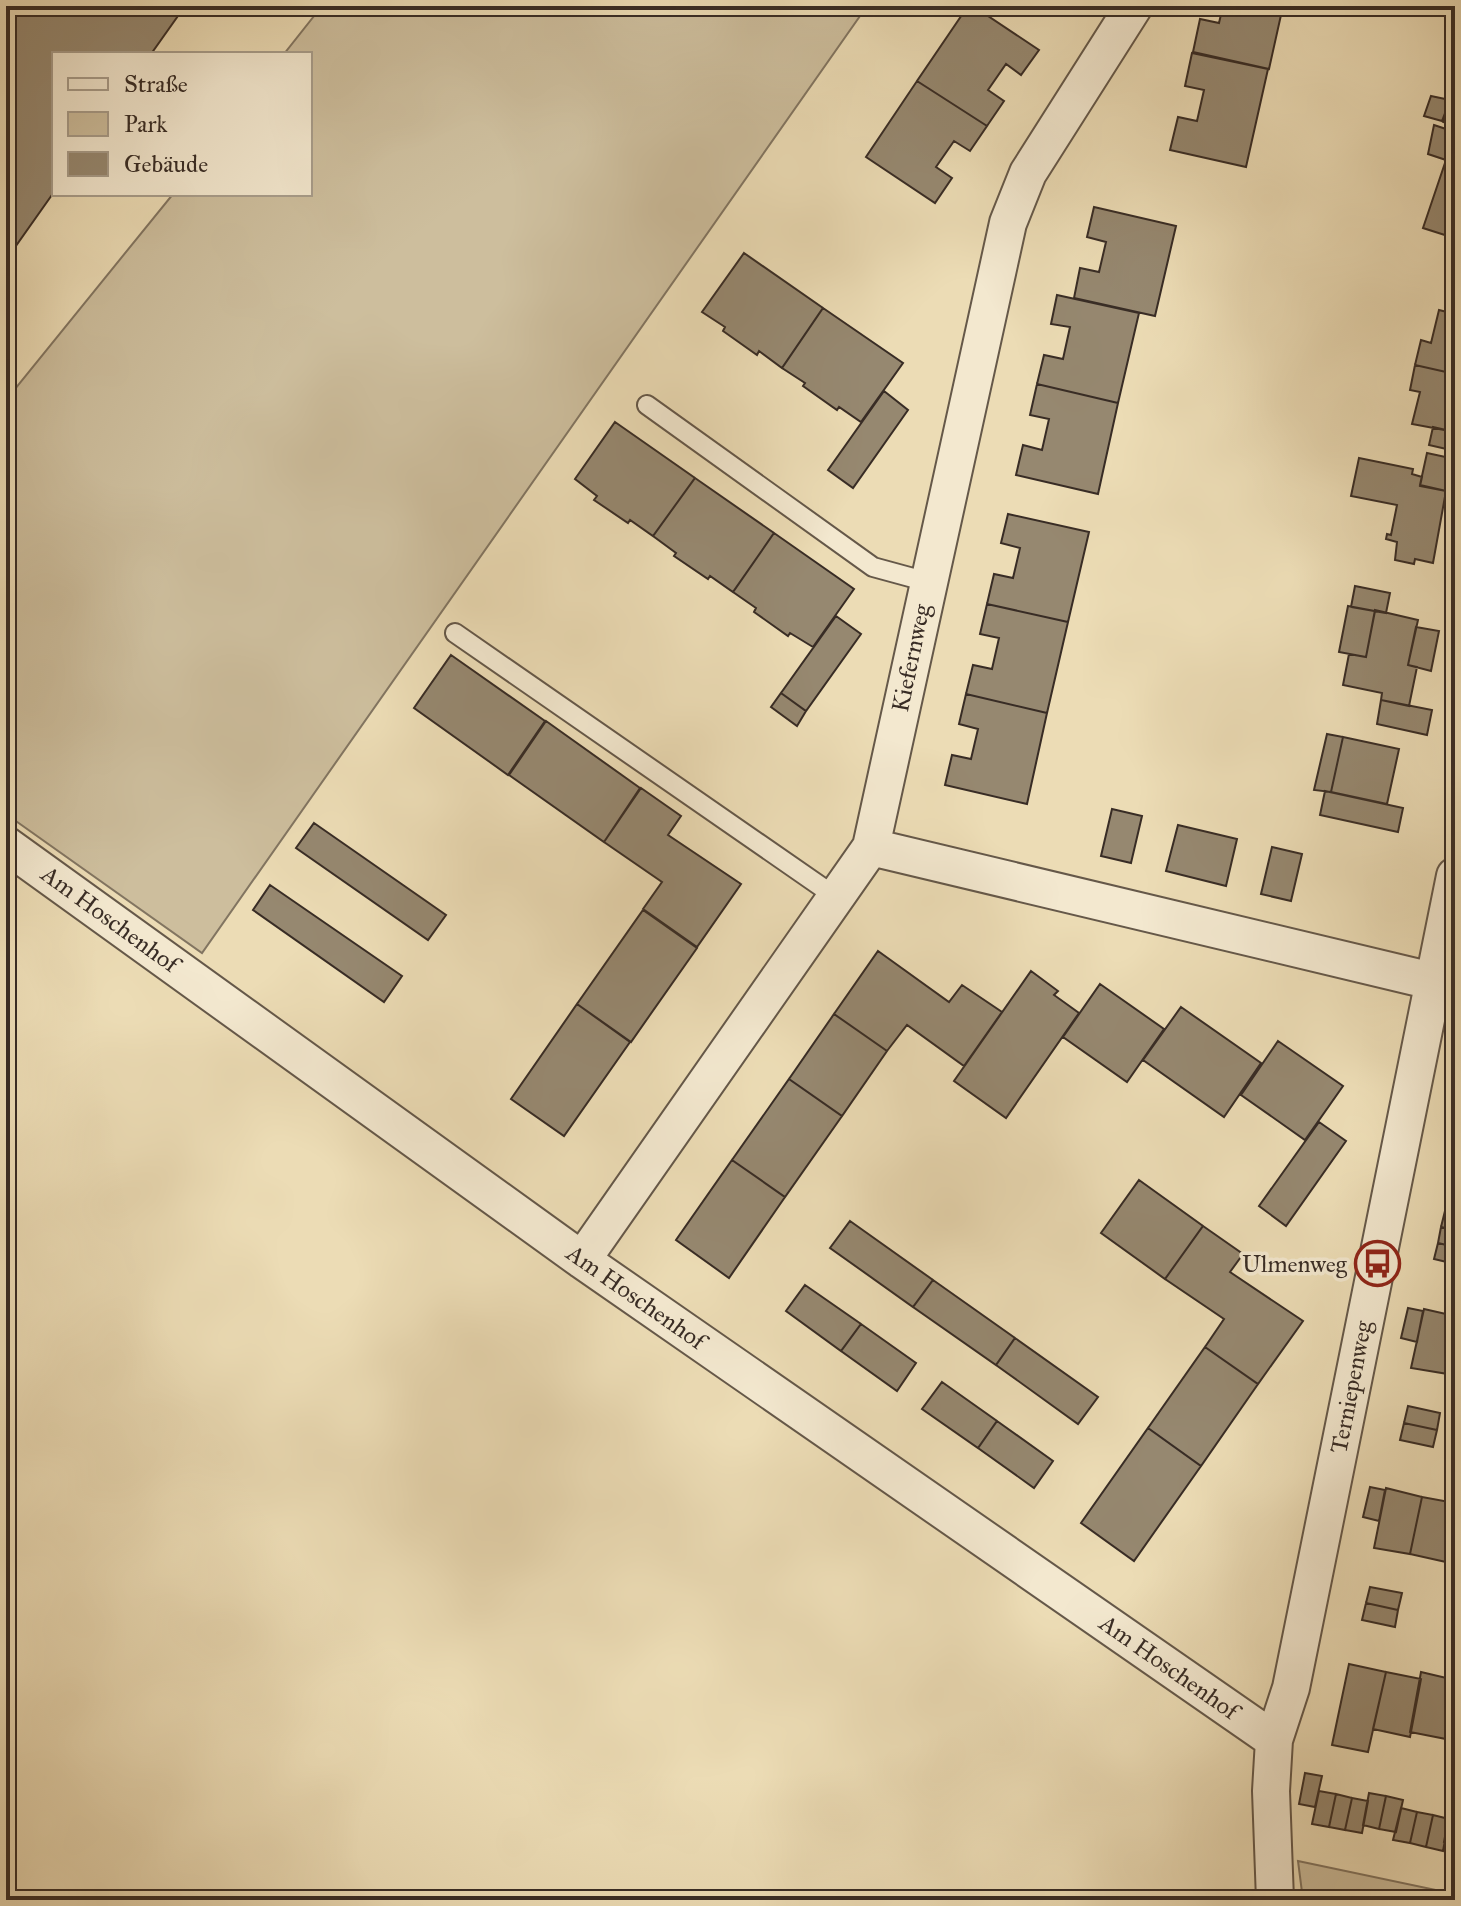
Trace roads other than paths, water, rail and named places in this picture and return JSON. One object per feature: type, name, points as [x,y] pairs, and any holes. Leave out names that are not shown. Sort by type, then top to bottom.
[{"type":"street","name":"Kiefernweg","points":[[582,1260],[871,847],[1008,223],[1028,173],[1134,6]]},
{"type":"street","name":"Am Hoschenhof","points":[[6,845],[582,1260],[1274,1740]]},
{"type":"street","points":[[871,847],[1444,988]]},
{"type":"street","name":"Terniepenweg","points":[[1275,1900],[1271,1791],[1274,1740],[1291,1688],[1444,988],[1455,876]]},
{"type":"lane","points":[[647,405],[873,567],[928,582]]},
{"type":"lane","points":[[455,633],[836,897]]},
{"type":"place","name":"Ulmenweg","points":[[1378,1264]]}]
